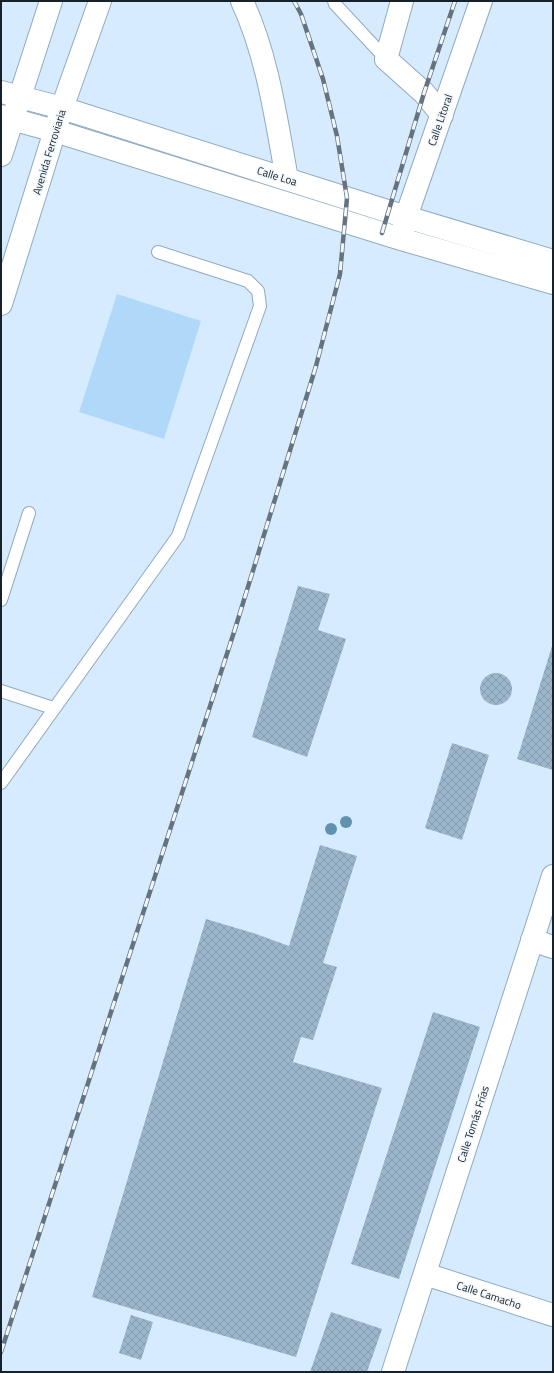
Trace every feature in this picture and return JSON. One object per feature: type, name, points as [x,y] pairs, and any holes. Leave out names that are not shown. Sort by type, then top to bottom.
[{"type":"main road","points":[[1,155],[10,95],[51,1]]},
{"type":"main road","name":"Avenida Ferroviaria","points":[[1,304],[62,108],[100,1]]},
{"type":"main road","points":[[242,1],[252,21],[267,68],[287,179]]},
{"type":"main road","points":[[402,1],[386,59],[424,93],[442,115]]},
{"type":"main road","name":"Calle Litoral","points":[[401,239],[406,217],[481,1]]},
{"type":"main road","name":"Calle Loa","points":[[10,95],[62,108],[406,217],[553,261]]},
{"type":"main road","name":"Calle Loa","points":[[6,118],[55,131],[401,239],[553,283]]},
{"type":"main road","name":"Calle Tomás Frías","points":[[393,1372],[553,876]]},
{"type":"main road","points":[[532,940],[553,947]]},
{"type":"main road","name":"Calle Camacho","points":[[425,1274],[553,1316]]},
{"type":"lane","points":[[334,1],[335,4],[386,59]]},
{"type":"lane","points":[[1,783],[53,708],[178,536],[260,306],[258,291],[248,280],[158,252]]},
{"type":"lane","points":[[1,600],[29,513]]},
{"type":"lane","points":[[1,692],[53,708]]},
{"type":"shaded area","points":[[117,294],[201,321],[164,439],[79,412]]},
{"type":"building","points":[[298,586],[330,594],[318,630],[346,639],[307,757],[252,737]]},
{"type":"building","points":[[553,643],[553,770],[517,759]]},
{"type":"building","points":[[496,673],[502,674],[509,680],[512,689],[511,695],[505,702],[496,705],[490,704],[483,698],[480,689],[481,683],[487,676]]},
{"type":"building","points":[[452,743],[489,755],[462,840],[425,828]]},
{"type":"building","points":[[320,845],[357,856],[323,963],[337,967],[313,1040],[301,1037],[293,1062],[382,1088],[296,1357],[92,1297],[206,919],[253,933],[289,946]]},
{"type":"building","points":[[433,1012],[480,1027],[399,1279],[351,1264]]},
{"type":"building","points":[[331,1312],[382,1329],[367,1372],[310,1372]]},
{"type":"building","points":[[131,1315],[153,1322],[141,1360],[119,1353]]},
{"type":"railway","points":[[1,1352],[235,629],[316,366],[340,274],[347,198],[337,136],[323,79],[301,14],[294,1]]},
{"type":"railway","points":[[382,233],[424,93],[455,1]]}]
